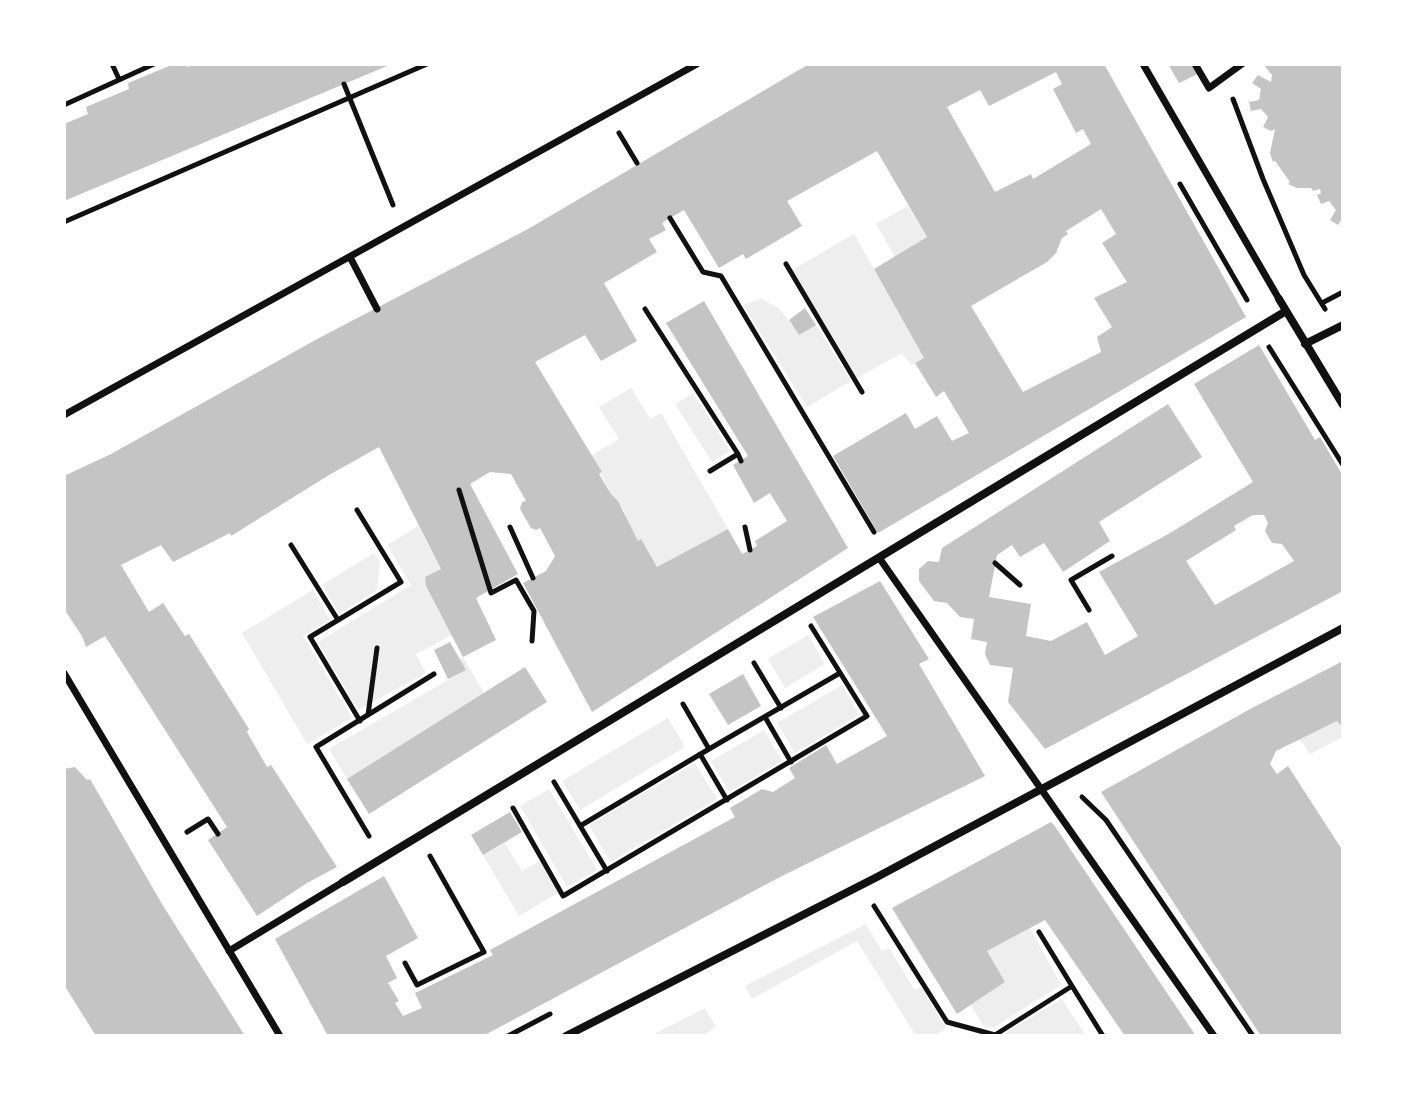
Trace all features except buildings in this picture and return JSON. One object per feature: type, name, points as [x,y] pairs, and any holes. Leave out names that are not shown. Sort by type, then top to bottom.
[{"type":"street","points":[[64,415],[697,64]]},
{"type":"street","points":[[1143,64],[1343,405]]},
{"type":"street","points":[[1195,64],[1209,88],[1242,64]]},
{"type":"street","points":[[350,257],[377,309]]},
{"type":"street","points":[[229,951],[1286,311]]},
{"type":"street","points":[[1305,344],[1343,325]]},
{"type":"street","points":[[880,559],[1214,1036]]},
{"type":"street","points":[[566,1036],[860,885],[1343,628]]},
{"type":"street","points":[[64,673],[280,1036]]},
{"type":"path","points":[[112,64],[119,79]]},
{"type":"path","points":[[64,105],[154,64]]},
{"type":"path","points":[[64,222],[427,64]]},
{"type":"path","points":[[344,84],[403,228]]},
{"type":"path","points":[[1231,93],[1304,275],[1322,303],[1343,292]]},
{"type":"path","points":[[608,114],[637,163]]},
{"type":"path","points":[[1173,173],[1252,310],[1250,316],[1343,465]]},
{"type":"path","points":[[670,218],[703,272],[721,276],[879,539]]},
{"type":"path","points":[[786,264],[862,392]]},
{"type":"path","points":[[645,309],[740,458],[710,471]]},
{"type":"path","points":[[459,490],[491,593],[516,580],[534,611],[532,641]]},
{"type":"path","points":[[357,510],[401,582],[310,637],[360,721]]},
{"type":"path","points":[[510,527],[533,578]]},
{"type":"path","points":[[745,527],[750,550]]},
{"type":"path","points":[[291,545],[338,620]]},
{"type":"path","points":[[1089,610],[1071,580],[1112,556]]},
{"type":"path","points":[[995,563],[1020,585]]},
{"type":"path","points":[[510,803],[563,896],[867,716],[806,618]]},
{"type":"path","points":[[367,716],[377,648]]},
{"type":"path","points":[[749,655],[781,708]]},
{"type":"path","points":[[580,826],[840,673]]},
{"type":"path","points":[[382,859],[316,747],[434,674]]},
{"type":"path","points":[[681,700],[709,749]]},
{"type":"path","points":[[765,717],[791,762]]},
{"type":"path","points":[[700,754],[727,800]]},
{"type":"path","points":[[552,779],[607,871]]},
{"type":"path","points":[[166,846],[208,819],[218,834]]},
{"type":"path","points":[[1106,820],[1253,1036]]},
{"type":"path","points":[[405,963],[417,985],[484,952],[427,851]]},
{"type":"path","points":[[860,885],[947,1022],[995,1035],[1072,986]]},
{"type":"path","points":[[1039,932],[1103,1036]]},
{"type":"path","points":[[966,1028],[971,1036]]},
{"type":"shaded area","points":[[908,206],[927,237],[895,257],[876,224]]},
{"type":"shaded area","points":[[854,234],[924,358],[911,365],[902,353],[857,378],[792,270]]},
{"type":"shaded area","points":[[761,299],[779,308],[799,334],[816,325],[851,381],[807,407],[743,305]]},
{"type":"shaded area","points":[[631,388],[650,419],[661,413],[728,529],[657,567],[641,540],[638,541],[592,455],[619,439],[599,407]]},
{"type":"shaded area","points":[[693,393],[730,451],[712,462],[675,404]]},
{"type":"shaded area","points":[[418,526],[441,569],[425,577],[426,586],[452,635],[416,654],[426,673],[358,710],[318,642],[411,585],[387,545]]},
{"type":"shaded area","points":[[374,553],[380,563],[377,590],[339,614],[322,585]]},
{"type":"shaded area","points":[[313,590],[330,620],[303,636],[352,718],[307,744],[242,633]]},
{"type":"shaded area","points":[[808,635],[825,664],[785,688],[768,659]]},
{"type":"shaded area","points":[[463,657],[484,693],[347,779],[329,749],[465,670],[459,659]]},
{"type":"shaded area","points":[[842,685],[859,715],[795,753],[777,723]]},
{"type":"shaded area","points":[[668,718],[685,747],[580,810],[562,781]]},
{"type":"shaded area","points":[[1337,721],[1343,728],[1343,737],[1310,754],[1300,739]]},
{"type":"shaded area","points":[[764,730],[782,761],[729,792],[711,761]]},
{"type":"shaded area","points":[[695,763],[717,799],[610,862],[589,825]]},
{"type":"shaded area","points":[[549,789],[597,870],[567,887],[520,806]]},
{"type":"shaded area","points":[[505,843],[522,871],[540,861],[558,893],[519,916],[483,855]]},
{"type":"shaded area","points":[[866,924],[882,951],[889,948],[915,990],[921,987],[946,1028],[935,1036],[916,1036],[857,941],[752,999],[745,986]]},
{"type":"shaded area","points":[[1030,928],[1061,985],[993,1028],[984,1027],[971,1005],[1005,982],[987,951]]},
{"type":"shaded area","points":[[1062,999],[1086,1036],[1000,1036]]},
{"type":"shaded area","points":[[705,1008],[716,1027],[702,1036],[650,1036]]}]
